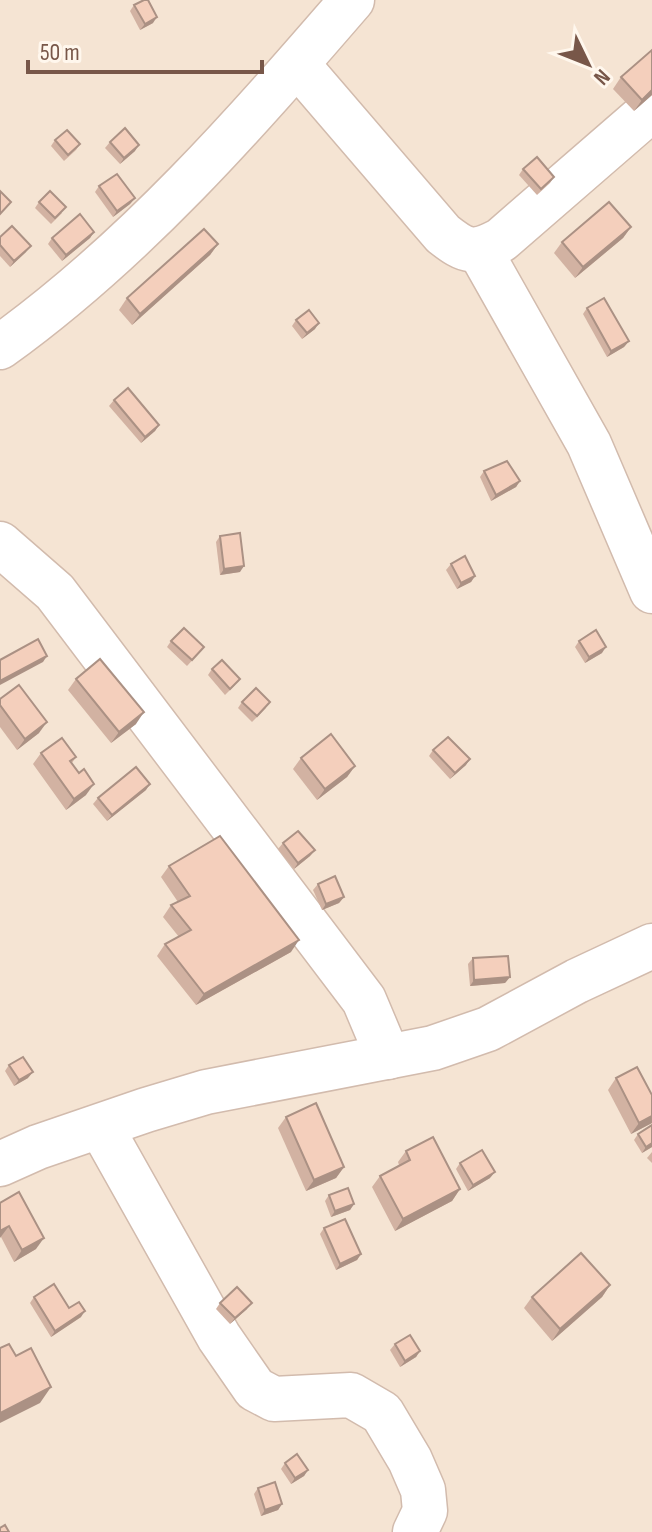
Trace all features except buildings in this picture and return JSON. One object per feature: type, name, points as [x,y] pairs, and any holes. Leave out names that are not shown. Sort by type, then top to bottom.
[{"type":"street","points":[[0,347],[52,310],[126,245],[190,181],[352,0]]},
{"type":"street","points":[[297,64],[443,234],[460,247],[480,251],[501,240],[652,109]]},
{"type":"street","points":[[480,251],[589,444],[652,591]]},
{"type":"street","points":[[0,544],[55,592],[364,1000],[388,1057]]},
{"type":"street","points":[[0,1164],[38,1147],[206,1092],[433,1048],[488,1029],[577,981],[652,946]]},
{"type":"street","points":[[101,1127],[219,1337],[255,1389],[274,1399],[351,1395],[382,1413],[410,1460],[423,1490],[425,1511],[415,1532]]},
{"type":"shaded area","points":[[0,0],[652,0],[652,1532],[0,1532]]}]
